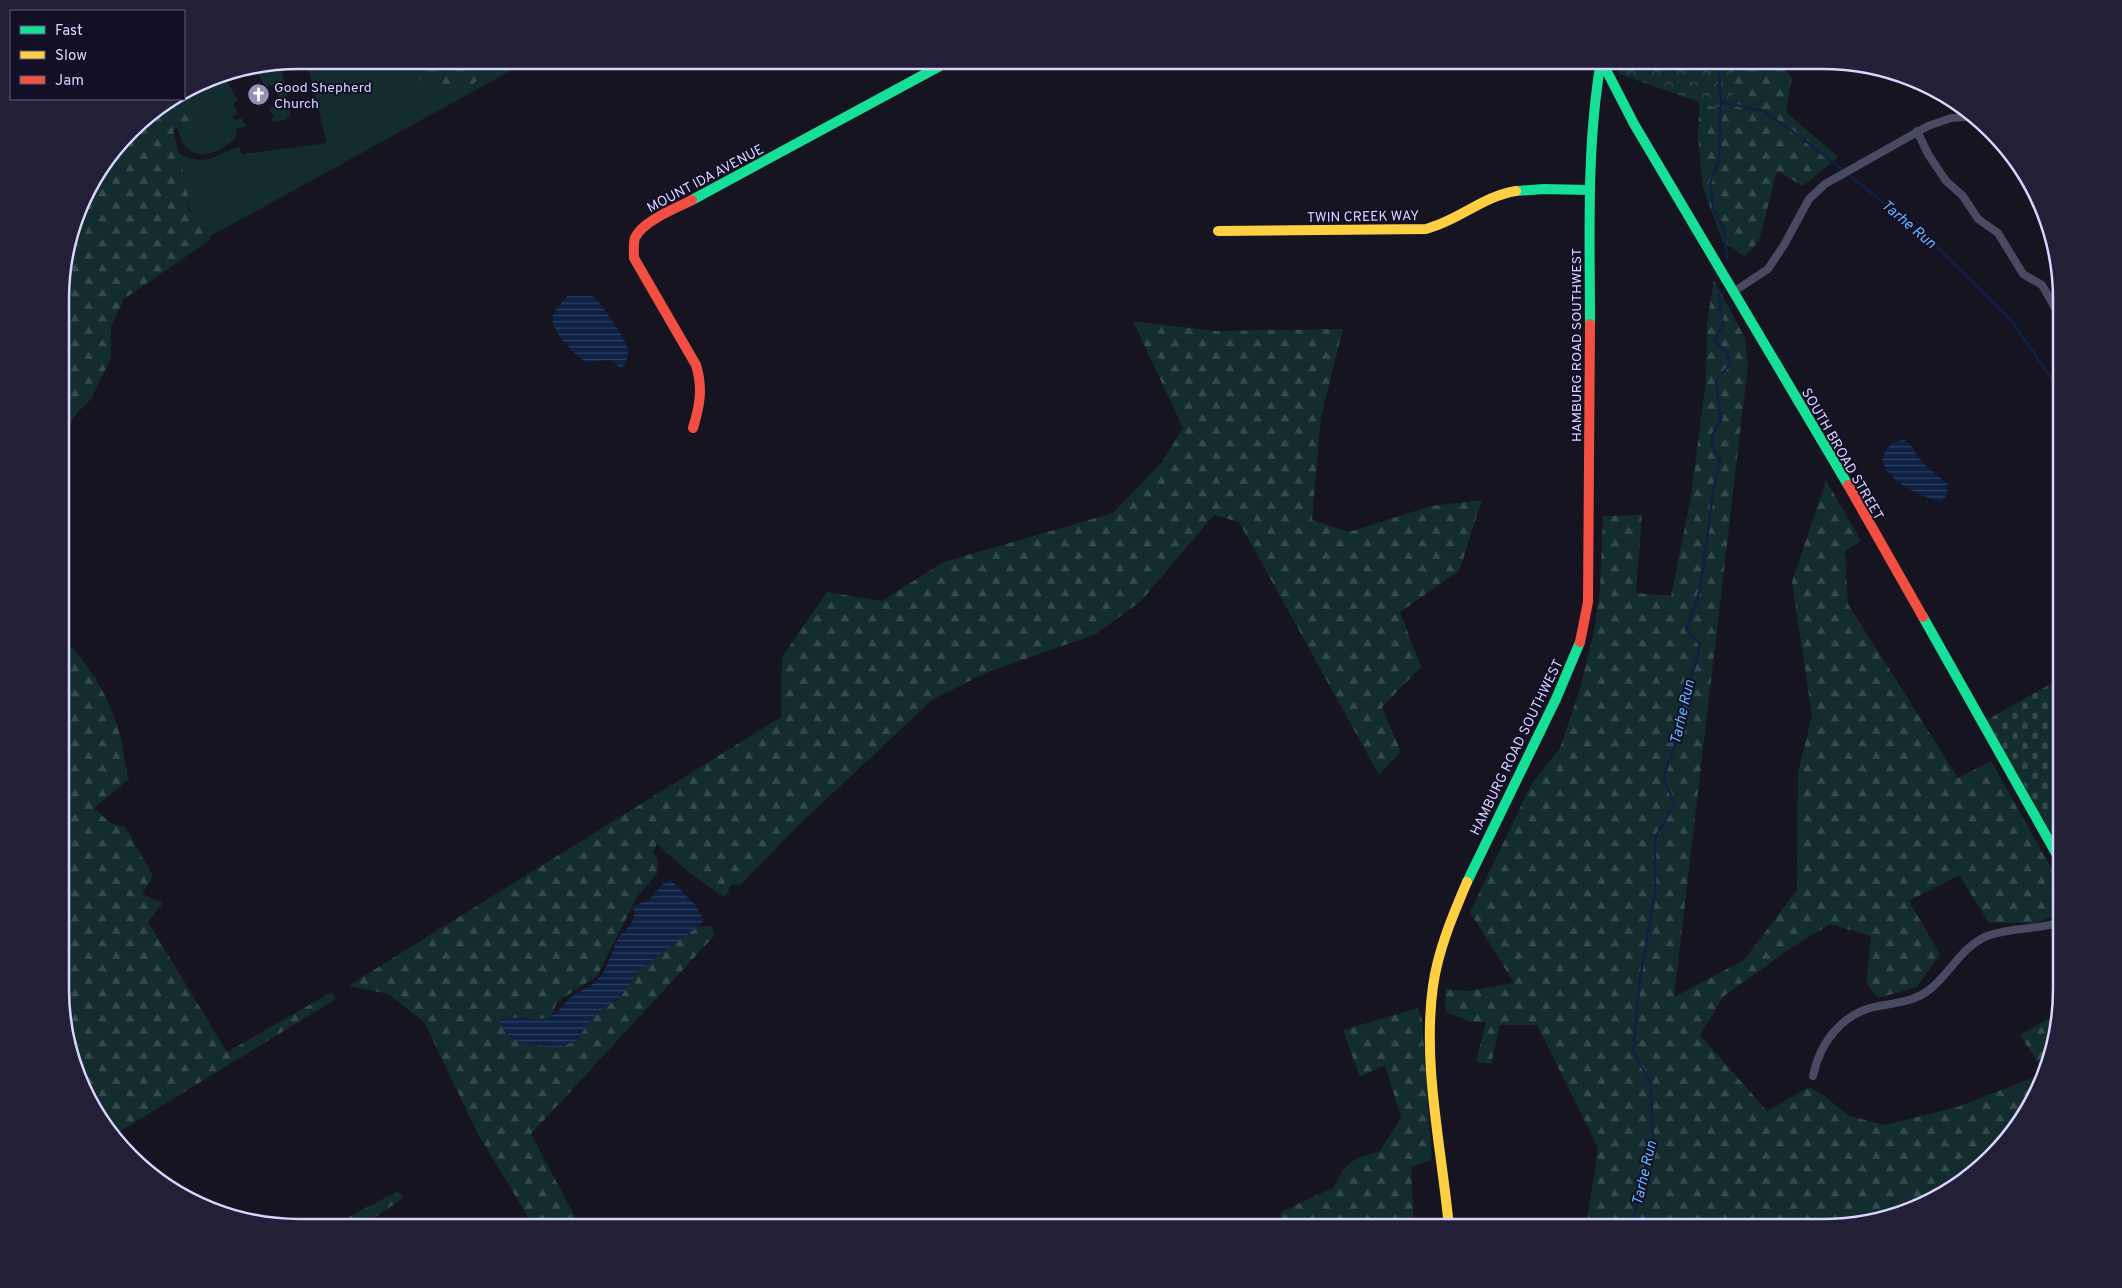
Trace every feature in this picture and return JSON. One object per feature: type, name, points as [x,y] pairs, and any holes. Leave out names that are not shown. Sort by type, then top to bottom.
[{"type":"street","name":"MOUNT IDA AVENUE","points":[[692,428],[702,398],[702,382],[696,365],[634,258],[633,245],[636,233],[646,225],[935,69]]},
{"type":"street","name":"HAMBURG ROAD SOUTHWEST","points":[[1449,1219],[1431,1046],[1432,998],[1437,972],[1451,922],[1466,883],[1570,669],[1580,643],[1588,602],[1590,190],[1594,112],[1600,69]]},
{"type":"street","name":"SOUTH BROAD STREET","points":[[1606,69],[1634,124],[1854,496],[2053,846]]},
{"type":"street","points":[[1733,292],[1768,269],[1784,246],[1804,207],[1816,191],[1916,131],[1952,118],[1964,117]]},
{"type":"street","points":[[1916,131],[1928,154],[1946,181],[1963,196],[1978,219],[1998,233],[2023,274],[2042,285],[2053,302]]},
{"type":"street","name":"TWIN CREEK WAY","points":[[1218,231],[1426,230],[1446,224],[1490,199],[1507,193],[1529,190],[1590,190]]},
{"type":"street","points":[[1813,1076],[1815,1063],[1827,1040],[1854,1014],[1865,1009],[1904,1002],[1928,992],[1964,952],[1975,942],[1987,936],[2053,924]]},
{"type":"green space","points":[[281,69],[289,102],[281,102],[272,85],[266,88],[257,73]]},
{"type":"green space","points":[[308,69],[514,69],[198,243],[177,153],[202,160],[215,157],[239,146],[242,154],[327,143]]},
{"type":"green space","points":[[415,69],[481,69],[482,74],[471,87],[437,91],[419,79]]},
{"type":"green space","points":[[1618,69],[1733,69],[1731,113],[1619,74]]},
{"type":"green space","points":[[1701,69],[1784,69],[1792,78],[1786,112],[1838,157],[1803,186],[1777,171],[1759,241],[1745,256],[1723,242],[1703,188],[1698,137]]},
{"type":"green space","points":[[226,81],[238,100],[233,104],[238,113],[232,117],[235,121],[241,118],[247,127],[236,128],[237,136],[221,149],[207,154],[194,153],[184,145],[177,128],[187,124],[195,114],[195,97],[197,92]]},
{"type":"green space","points":[[196,93],[195,114],[187,124],[173,130],[187,186],[189,212],[205,218],[210,240],[124,299],[111,326],[111,358],[91,399],[72,418],[69,431],[69,284],[73,254],[86,211],[92,197],[116,159],[136,136],[159,116]]},
{"type":"green space","points":[[279,103],[290,105],[290,116],[285,120],[273,122],[271,119],[274,117],[269,109]]},
{"type":"green space","points":[[1714,280],[1745,338],[1748,365],[1674,997],[1744,960],[1797,890],[1798,772],[1812,716],[1792,582],[1826,480],[1861,541],[1845,551],[1848,604],[1958,778],[1991,761],[2053,871],[2053,916],[2036,923],[1989,923],[1959,875],[1909,901],[1940,954],[1917,987],[1878,998],[1866,983],[1871,936],[1830,924],[1794,946],[1724,996],[1700,1035],[1767,1111],[1809,1087],[1822,1094],[1849,1116],[1885,1125],[1957,1107],[2036,1076],[2030,1091],[2006,1129],[1986,1152],[1963,1172],[1925,1196],[1897,1207],[1868,1215],[1838,1219],[1587,1219],[1598,1148],[1537,1025],[1500,1025],[1491,1064],[1476,1061],[1486,1022],[1471,1022],[1446,1012],[1445,989],[1467,991],[1514,983],[1470,912],[1532,783],[1560,748],[1580,689],[1594,631],[1600,590],[1603,516],[1642,515],[1636,593],[1671,596],[1691,497],[1706,380],[1707,322]]},
{"type":"green space","points":[[1133,321],[1215,331],[1343,329],[1321,416],[1312,520],[1349,532],[1431,506],[1482,500],[1459,571],[1400,612],[1421,667],[1382,707],[1401,752],[1379,775],[1239,522],[1214,515],[1141,601],[1096,634],[983,674],[932,700],[802,822],[740,885],[733,884],[729,888],[728,894],[723,897],[690,873],[657,844],[653,852],[658,860],[657,874],[637,897],[597,976],[557,1002],[551,1017],[536,1020],[520,1017],[576,1041],[592,1018],[606,1006],[619,999],[639,970],[697,927],[712,926],[714,936],[531,1134],[576,1219],[530,1219],[479,1136],[424,1022],[389,994],[348,986],[781,717],[782,657],[827,592],[882,601],[943,562],[1113,513],[1162,462],[1183,428]]},
{"type":"green space","points":[[69,647],[73,648],[87,666],[104,694],[119,732],[129,779],[94,808],[109,822],[126,828],[153,876],[142,894],[163,903],[148,922],[227,1052],[332,992],[336,999],[119,1132],[116,1129],[92,1091],[86,1077],[73,1034],[69,1004]]},
{"type":"green space","points":[[2053,683],[2053,836],[1987,720]]},
{"type":"green space","points":[[1418,1008],[1422,1019],[1432,1160],[1411,1167],[1414,1219],[1281,1219],[1281,1212],[1334,1187],[1342,1172],[1351,1162],[1363,1156],[1379,1152],[1401,1118],[1385,1065],[1360,1077],[1343,1030]]},
{"type":"green space","points":[[2051,1017],[2049,1034],[2040,1066],[2020,1035]]},
{"type":"green space","points":[[398,1191],[403,1198],[373,1219],[345,1219]]},
{"type":"water","points":[[567,296],[593,296],[601,306],[627,346],[627,358],[621,368],[611,360],[585,362],[563,341],[554,328],[553,315]]},
{"type":"water","points":[[1904,440],[1911,446],[1925,465],[1947,483],[1947,493],[1941,502],[1923,496],[1902,484],[1886,469],[1883,461],[1885,452],[1893,443]]},
{"type":"water","points":[[671,880],[696,906],[704,920],[697,927],[639,970],[619,999],[592,1018],[576,1041],[558,1048],[529,1044],[512,1039],[503,1029],[499,1020],[511,1017],[542,1019],[548,1017],[558,1011],[574,995],[594,983],[606,968],[618,939],[632,922],[635,911],[631,907],[649,900],[665,882]]},
{"type":"waterway","name":"Tarhe Run","points":[[1719,69],[1721,102],[1719,160],[1710,184],[1713,208],[1724,229],[1727,259]]},
{"type":"waterway","name":"Tarhe Run","points":[[1721,102],[1763,111],[1798,135],[1934,244],[2011,320],[2053,380]]},
{"type":"waterway","name":"Tarhe Run","points":[[1633,1219],[1653,1141],[1651,1084],[1633,1050],[1640,979],[1655,895],[1655,838],[1675,803],[1663,778],[1677,740],[1684,694],[1696,663],[1700,644],[1686,630],[1700,590],[1714,486],[1720,460],[1712,444],[1714,431],[1721,420],[1716,381],[1731,363],[1726,352],[1714,340],[1723,325],[1719,295]]},
{"type":"traffic: fast","points":[[692,200],[934,69]]},
{"type":"traffic: fast","points":[[1590,324],[1591,160],[1600,69]]},
{"type":"traffic: fast","points":[[1606,69],[1634,124],[1848,485]]},
{"type":"traffic: fast","points":[[1516,191],[1544,189],[1590,190]]},
{"type":"traffic: fast","points":[[1923,617],[2053,848]]},
{"type":"traffic: fast","points":[[1467,882],[1556,699],[1580,642]]},
{"type":"traffic: slow","points":[[1218,231],[1426,229],[1449,220],[1481,203],[1516,191]]},
{"type":"traffic: slow","points":[[1448,1219],[1431,1077],[1430,1016],[1438,959],[1451,920],[1467,882]]},
{"type":"traffic: jam","points":[[692,200],[645,226],[635,238],[634,258],[696,365],[700,396],[693,428]]},
{"type":"traffic: jam","points":[[1580,642],[1588,602],[1590,324]]},
{"type":"traffic: jam","points":[[1848,485],[1923,617]]},
{"type":"place","name":"Good Shepherd Church","points":[[258,95]]}]
